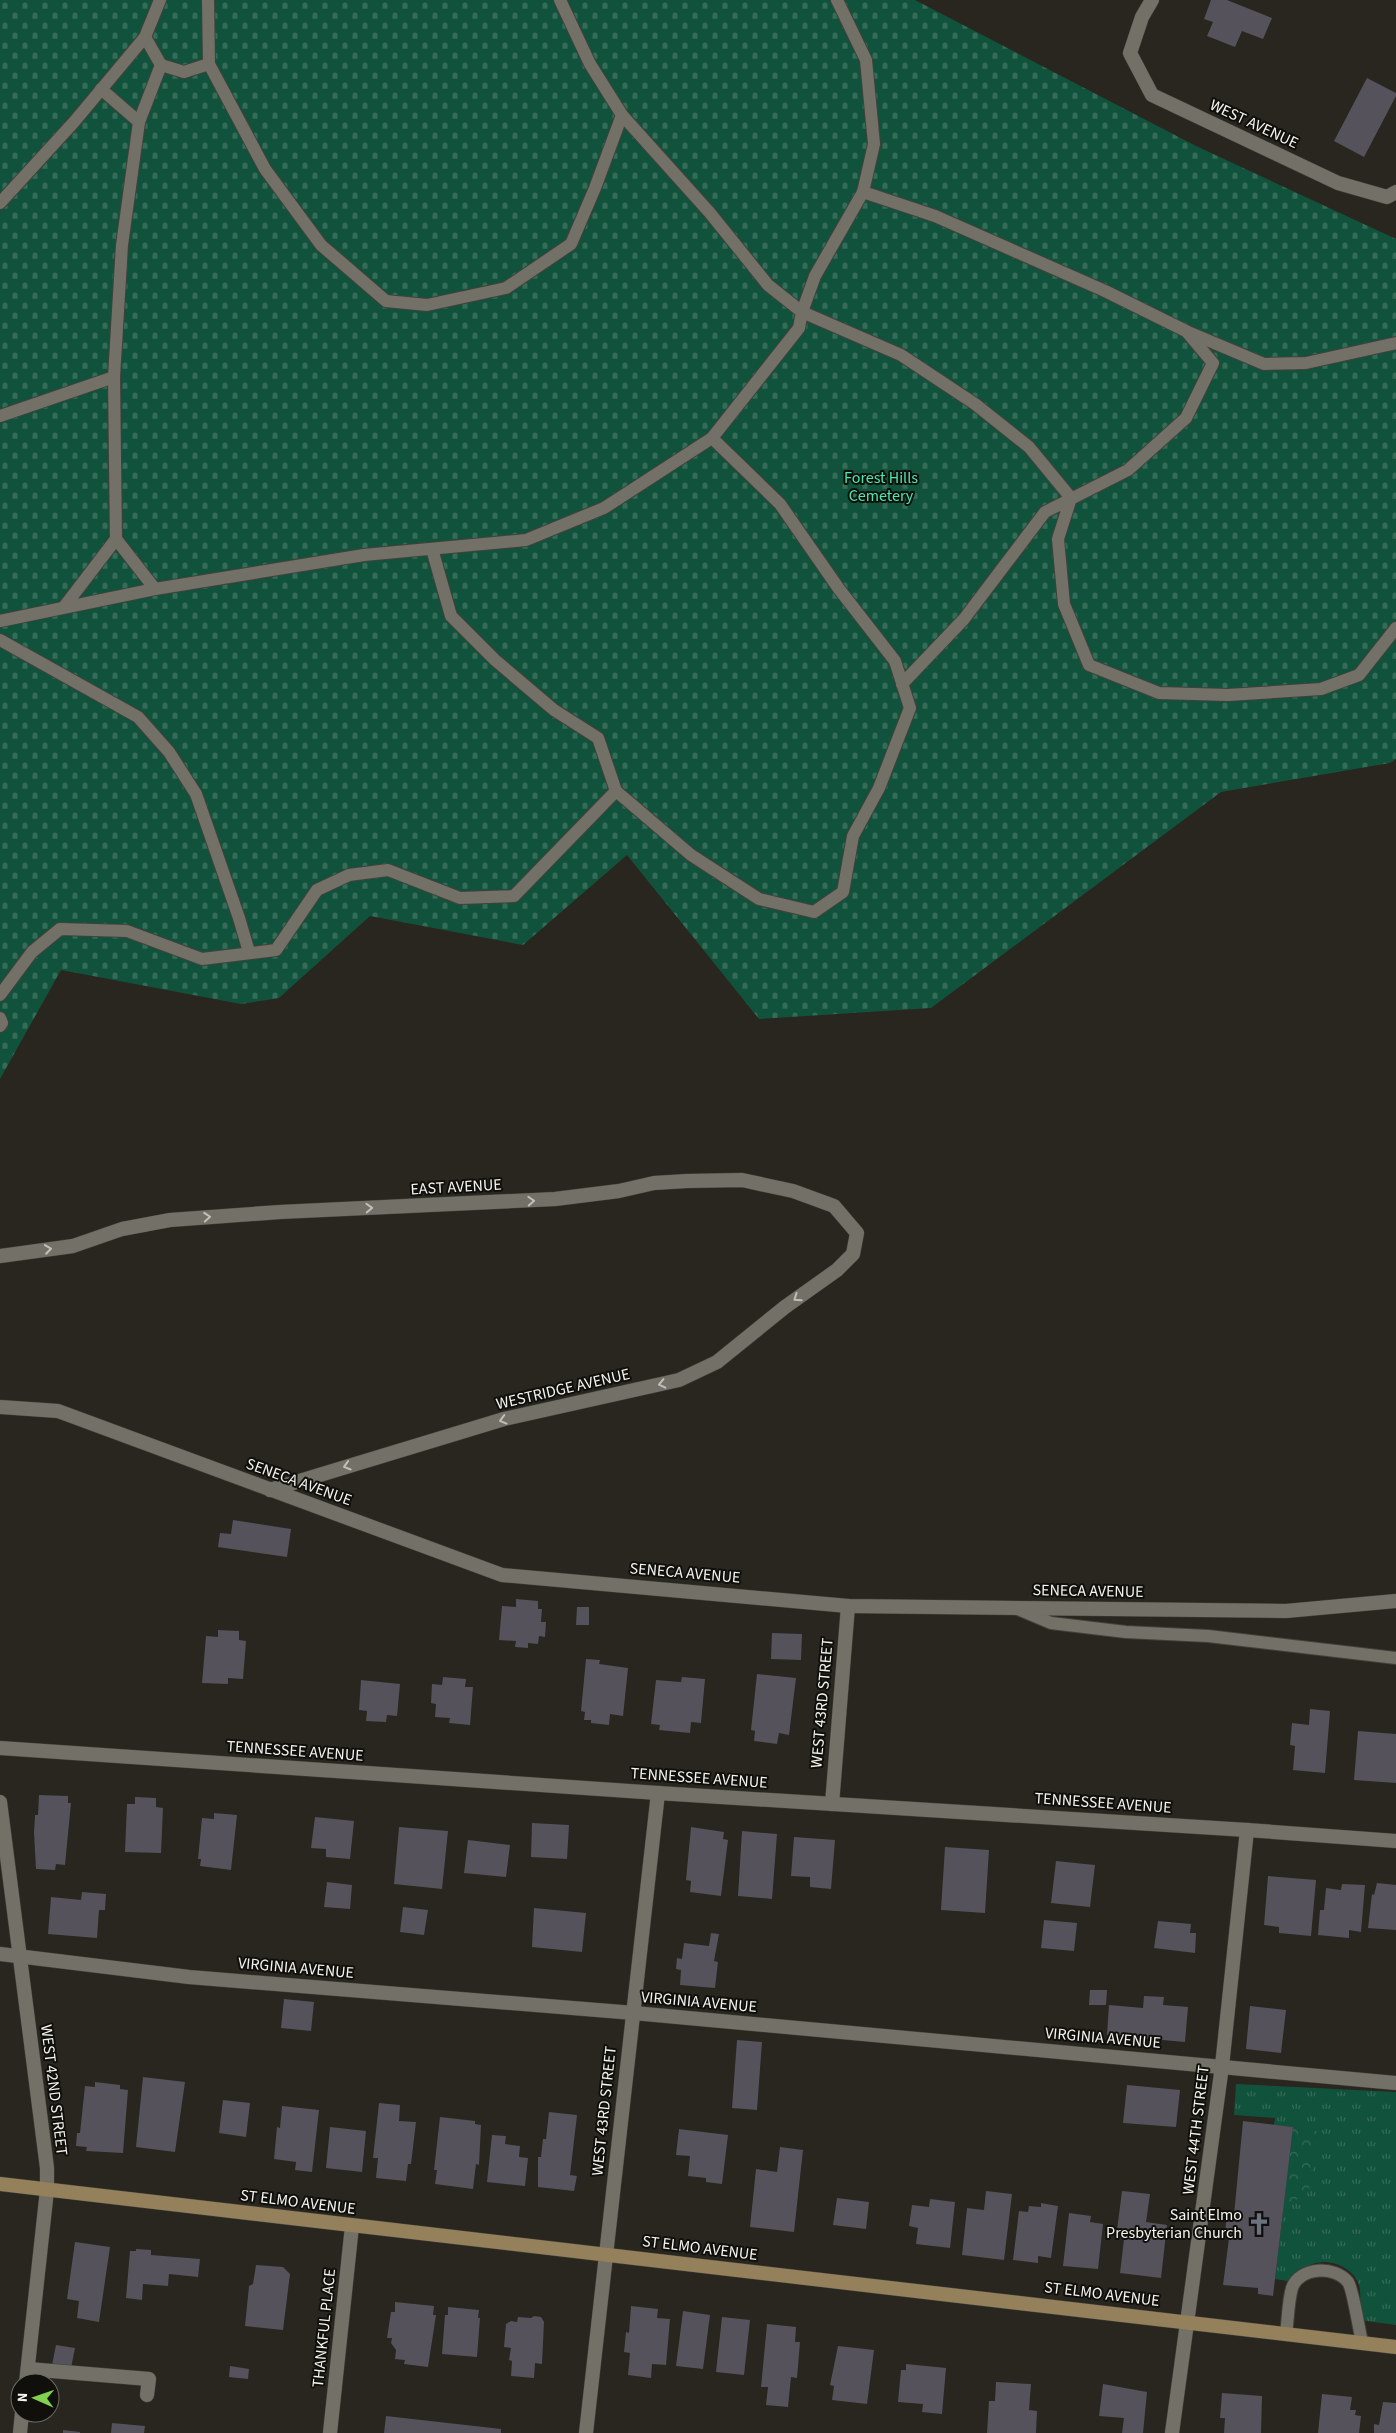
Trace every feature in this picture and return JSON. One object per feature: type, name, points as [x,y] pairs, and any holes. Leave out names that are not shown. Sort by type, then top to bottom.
[{"type":"main road","name":"ST ELMO AVENUE","points":[[0,2184],[1187,2321],[1396,2347]]},
{"type":"street","name":"WEST AVENUE","points":[[1152,0],[1142,17],[1130,53],[1152,95],[1338,183],[1391,194]]},
{"type":"street","name":"EAST AVENUE","points":[[0,1256],[73,1246],[122,1229],[170,1220],[280,1212],[555,1199],[619,1191],[654,1183],[742,1180],[793,1191],[834,1206],[858,1233],[853,1254],[837,1270]]},
{"type":"street","name":"WESTRIDGE AVENUE","points":[[270,1490],[504,1419],[679,1380],[716,1362],[785,1307],[837,1270]]},
{"type":"street","name":"SENECA AVENUE","points":[[0,1407],[58,1411],[502,1575],[848,1606],[1286,1611],[1396,1601]]},
{"type":"street","name":"WEST 43RD STREET","points":[[832,1804],[848,1606]]},
{"type":"street","name":"TENNESSEE AVENUE","points":[[0,1748],[658,1794],[1248,1830],[1396,1842]]},
{"type":"street","name":"WEST 43RD STREET","points":[[586,2433],[658,1794]]},
{"type":"street","name":"WEST 42ND STREET","points":[[0,1802],[47,2168],[47,2190],[27,2373]]},
{"type":"street","name":"WEST 44TH STREET","points":[[1172,2433],[1187,2321],[1192,2300],[1222,2066],[1248,1830]]},
{"type":"street","name":"VIRGINIA AVENUE","points":[[0,1954],[188,1977],[632,2013],[1396,2083]]},
{"type":"street","name":"THANKFUL PLACE","points":[[330,2433],[352,2226]]},
{"type":"street","points":[[28,2369],[149,2379],[147,2396]]},
{"type":"lane","points":[[0,204],[145,37],[160,0]]},
{"type":"lane","points":[[208,0],[210,64],[265,169],[321,245],[386,302],[427,305],[506,288],[571,244],[595,188],[622,115]]},
{"type":"lane","points":[[560,0],[590,64],[622,115],[710,213],[768,285],[802,312],[901,355],[975,404],[1029,447],[1071,498]]},
{"type":"lane","points":[[0,621],[155,589],[364,555],[526,540],[604,508],[712,438],[799,328],[802,312],[815,276],[863,192],[874,144],[866,60],[837,0]]},
{"type":"lane","points":[[145,37],[161,65],[184,72],[210,64]]},
{"type":"lane","points":[[155,589],[116,539],[114,377],[122,245],[139,122],[161,65]]},
{"type":"lane","points":[[101,89],[139,122]]},
{"type":"lane","points":[[863,192],[935,216],[1105,291],[1186,331],[1264,364],[1306,363],[1396,344]]},
{"type":"lane","points":[[902,684],[964,619],[1045,512],[1128,470],[1186,418],[1213,363],[1186,331]]},
{"type":"lane","points":[[0,416],[114,377]]},
{"type":"lane","points":[[432,549],[451,616],[495,660],[554,710],[598,738],[616,791],[691,855],[759,899],[814,912],[842,892],[853,836],[879,788],[910,708],[895,660],[839,590],[780,504],[712,438]]},
{"type":"lane","points":[[1071,498],[1058,539],[1064,604],[1089,665],[1158,693],[1228,695],[1321,689],[1359,675],[1396,628]]},
{"type":"lane","points":[[64,607],[116,539]]},
{"type":"lane","points":[[0,640],[138,717],[169,752],[196,794],[249,952]]},
{"type":"lane","points":[[0,995],[32,952],[60,929],[127,931],[202,959],[276,950],[317,890],[349,875],[388,870],[460,898],[514,896],[584,821],[616,791]]},
{"type":"lane","points":[[0,1018],[2,1023],[0,1026]]},
{"type":"lane","points":[[1014,1608],[1051,1623],[1126,1632],[1208,1636],[1396,1658]]},
{"type":"lane","points":[[1286,2334],[1292,2287],[1305,2276],[1319,2269],[1331,2270],[1340,2274],[1349,2283],[1362,2342]]},
{"type":"green space","name":"Forest Hills Cemetery","points":[[0,0],[915,0],[1196,146],[1396,239],[1396,759],[1390,763],[1221,792],[931,1008],[759,1019],[627,855],[523,945],[370,916],[279,998],[241,1004],[61,970],[0,1079]]},
{"type":"green space","points":[[1236,2084],[1396,2092],[1396,2325],[1359,2320],[1359,2285],[1351,2273],[1339,2265],[1324,2262],[1317,2263],[1310,2265],[1287,2281],[1275,2279],[1293,2127],[1274,2125],[1275,2118],[1234,2115]]},
{"type":"green space","points":[[1293,2127],[1317,2131],[1309,2191],[1283,2209]]},
{"type":"building","points":[[1211,0],[1227,0],[1272,18],[1263,39],[1242,31],[1235,47],[1207,36],[1213,22],[1204,19]]},
{"type":"building","points":[[1367,78],[1396,93],[1396,96],[1364,157],[1334,141]]},
{"type":"building","points":[[233,1520],[291,1529],[287,1557],[218,1547],[220,1533],[231,1534]]},
{"type":"building","points":[[516,1599],[538,1601],[538,1609],[542,1609],[541,1622],[546,1622],[545,1637],[539,1636],[538,1644],[528,1643],[528,1648],[515,1647],[516,1641],[499,1640],[502,1606],[516,1607]]},
{"type":"building","points":[[577,1607],[589,1607],[589,1625],[576,1625]]},
{"type":"building","points":[[218,1630],[239,1631],[239,1640],[246,1641],[243,1679],[228,1678],[228,1684],[202,1683],[206,1636],[218,1637]]},
{"type":"building","points":[[772,1633],[802,1634],[801,1660],[771,1659]]},
{"type":"building","points":[[586,1659],[600,1660],[599,1664],[628,1668],[623,1716],[610,1714],[609,1725],[591,1723],[591,1720],[584,1720],[585,1712],[581,1711]]},
{"type":"building","points":[[757,1674],[796,1678],[789,1735],[779,1733],[777,1744],[754,1741],[755,1731],[751,1730]]},
{"type":"building","points":[[443,1677],[466,1679],[465,1687],[473,1687],[470,1725],[449,1723],[450,1718],[435,1717],[436,1704],[431,1703],[432,1684],[442,1685]]},
{"type":"building","points":[[682,1677],[705,1679],[701,1723],[691,1722],[690,1733],[659,1730],[660,1725],[651,1724],[656,1680],[681,1682]]},
{"type":"building","points":[[361,1680],[400,1684],[397,1716],[387,1715],[386,1722],[366,1721],[367,1711],[359,1710]]},
{"type":"building","points":[[1310,1709],[1330,1711],[1325,1773],[1293,1770],[1295,1746],[1290,1745],[1292,1723],[1309,1725]]},
{"type":"building","points":[[1358,1731],[1396,1734],[1396,1783],[1354,1780]]},
{"type":"building","points":[[39,1795],[68,1796],[68,1803],[71,1803],[65,1865],[56,1864],[55,1870],[36,1869],[34,1833],[35,1815],[38,1815]]},
{"type":"building","points":[[135,1797],[156,1798],[156,1807],[163,1808],[161,1853],[125,1852],[127,1804],[135,1804]]},
{"type":"building","points":[[214,1813],[237,1815],[231,1870],[200,1866],[201,1859],[198,1859],[202,1818],[214,1819]]},
{"type":"building","points":[[315,1817],[354,1821],[350,1859],[326,1857],[326,1849],[311,1848]]},
{"type":"building","points":[[532,1823],[569,1825],[567,1859],[531,1857]]},
{"type":"building","points":[[399,1827],[448,1831],[442,1889],[394,1884]]},
{"type":"building","points":[[691,1827],[724,1832],[723,1839],[728,1840],[721,1896],[690,1892],[691,1881],[686,1880]]},
{"type":"building","points":[[742,1831],[777,1834],[772,1899],[738,1896]]},
{"type":"building","points":[[794,1837],[835,1840],[831,1889],[810,1887],[810,1877],[791,1876]]},
{"type":"building","points":[[468,1840],[510,1845],[506,1877],[464,1873]]},
{"type":"building","points":[[945,1847],[989,1850],[985,1913],[941,1910]]},
{"type":"building","points":[[1056,1861],[1095,1865],[1090,1907],[1051,1903]]},
{"type":"building","points":[[1268,1876],[1316,1880],[1311,1936],[1279,1933],[1279,1927],[1264,1925]]},
{"type":"building","points":[[327,1882],[352,1885],[350,1909],[324,1907]]},
{"type":"building","points":[[1377,1883],[1396,1885],[1396,1930],[1368,1928],[1372,1894],[1374,1895]]},
{"type":"building","points":[[1342,1884],[1365,1885],[1361,1932],[1349,1930],[1349,1938],[1318,1935],[1320,1910],[1324,1910],[1326,1888],[1341,1890]]},
{"type":"building","points":[[82,1892],[106,1894],[105,1910],[99,1910],[97,1938],[48,1934],[51,1897],[81,1900]]},
{"type":"building","points":[[403,1907],[428,1910],[424,1935],[400,1932]]},
{"type":"building","points":[[534,1908],[586,1913],[582,1952],[532,1947]]},
{"type":"building","points":[[1044,1920],[1077,1923],[1074,1951],[1041,1948]]},
{"type":"building","points":[[1158,1921],[1191,1924],[1190,1933],[1196,1933],[1195,1953],[1154,1948]]},
{"type":"building","points":[[711,1933],[719,1934],[714,1961],[718,1962],[715,1988],[680,1985],[681,1970],[676,1969],[677,1958],[682,1959],[684,1943],[709,1946]]},
{"type":"building","points":[[1090,1990],[1107,1990],[1106,2005],[1089,2005]]},
{"type":"building","points":[[1144,1996],[1164,1997],[1163,2005],[1188,2007],[1185,2042],[1107,2035],[1109,2005],[1143,2008]]},
{"type":"building","points":[[284,1999],[314,2002],[311,2031],[281,2028]]},
{"type":"building","points":[[1250,2006],[1286,2010],[1281,2053],[1246,2049]]},
{"type":"building","points":[[737,2040],[762,2042],[757,2110],[732,2108]]},
{"type":"building","points":[[143,2077],[185,2082],[175,2152],[136,2147]]},
{"type":"building","points":[[95,2082],[120,2085],[120,2089],[128,2090],[123,2153],[86,2151],[87,2147],[76,2146],[77,2133],[80,2133],[85,2086],[95,2087]]},
{"type":"building","points":[[1127,2085],[1180,2090],[1176,2127],[1123,2123]]},
{"type":"building","points":[[223,2100],[250,2103],[246,2137],[219,2133]]},
{"type":"building","points":[[379,2103],[400,2105],[399,2121],[416,2122],[411,2164],[408,2164],[406,2181],[376,2178],[378,2158],[373,2158]]},
{"type":"building","points":[[282,2106],[319,2110],[312,2172],[295,2170],[296,2162],[274,2159],[277,2127],[280,2128]]},
{"type":"building","points":[[549,2112],[577,2115],[570,2175],[577,2176],[574,2191],[538,2187],[538,2157],[541,2157],[543,2139],[546,2139]]},
{"type":"building","points":[[440,2117],[475,2121],[475,2124],[481,2125],[479,2165],[476,2164],[473,2189],[435,2184],[437,2170],[434,2170]]},
{"type":"building","points":[[1243,2121],[1293,2127],[1273,2296],[1258,2294],[1258,2288],[1223,2285],[1229,2238],[1225,2235],[1226,2222],[1234,2215]]},
{"type":"building","points":[[330,2127],[366,2131],[362,2172],[326,2168]]},
{"type":"building","points":[[679,2129],[728,2135],[722,2184],[706,2182],[706,2178],[688,2176],[690,2156],[676,2155]]},
{"type":"building","points":[[492,2135],[506,2136],[505,2144],[520,2146],[519,2157],[528,2158],[525,2186],[487,2182]]},
{"type":"building","points":[[780,2147],[803,2150],[794,2232],[750,2227],[756,2169],[777,2172]]},
{"type":"building","points":[[986,2191],[1012,2194],[1004,2260],[962,2255],[967,2208],[984,2210]]},
{"type":"building","points":[[1122,2191],[1150,2194],[1146,2222],[1167,2225],[1161,2278],[1120,2273],[1124,2239],[1116,2238]]},
{"type":"building","points":[[837,2198],[869,2202],[866,2229],[833,2225]]},
{"type":"building","points":[[930,2199],[955,2202],[950,2248],[916,2244],[918,2228],[909,2226],[912,2205],[929,2207]]},
{"type":"building","points":[[1041,2203],[1058,2206],[1051,2258],[1038,2256],[1038,2263],[1013,2260],[1019,2211],[1028,2212],[1029,2206],[1041,2207]]},
{"type":"building","points":[[1069,2213],[1091,2216],[1090,2222],[1103,2224],[1098,2269],[1063,2266]]},
{"type":"building","points":[[75,2242],[110,2247],[99,2322],[77,2318],[79,2301],[67,2299]]},
{"type":"building","points":[[136,2249],[151,2250],[151,2255],[200,2259],[198,2277],[169,2274],[168,2286],[143,2284],[142,2300],[126,2298],[130,2251],[136,2251]]},
{"type":"building","points":[[256,2265],[283,2267],[290,2274],[283,2330],[245,2326],[249,2286],[253,2284]]},
{"type":"building","points":[[395,2302],[434,2306],[433,2315],[436,2315],[428,2367],[404,2364],[405,2360],[395,2359],[396,2350],[391,2343],[392,2338],[387,2338],[391,2312],[395,2312]]},
{"type":"building","points":[[631,2306],[658,2309],[657,2318],[670,2319],[666,2365],[652,2364],[651,2378],[628,2375],[630,2353],[624,2352],[626,2332],[629,2333]]},
{"type":"building","points":[[448,2307],[479,2310],[477,2357],[442,2354],[445,2315],[448,2315]]},
{"type":"building","points":[[683,2311],[710,2315],[703,2369],[676,2366]]},
{"type":"building","points":[[534,2316],[541,2317],[544,2322],[542,2364],[535,2363],[534,2378],[511,2376],[512,2361],[509,2360],[511,2348],[504,2347],[506,2324],[511,2321],[517,2322],[518,2317],[531,2318]]},
{"type":"building","points":[[722,2317],[750,2320],[744,2375],[716,2372]]},
{"type":"building","points":[[767,2324],[796,2327],[795,2342],[800,2342],[797,2378],[791,2377],[788,2407],[766,2405],[768,2387],[761,2387]]},
{"type":"building","points":[[56,2345],[75,2348],[71,2368],[52,2365]]},
{"type":"building","points":[[838,2346],[874,2350],[867,2404],[832,2400],[834,2386],[830,2385]]},
{"type":"building","points":[[906,2364],[946,2368],[942,2414],[922,2412],[923,2404],[898,2402],[901,2370],[906,2370]]},
{"type":"building","points":[[230,2366],[249,2369],[248,2379],[229,2377]]},
{"type":"building","points":[[996,2382],[1031,2384],[1029,2410],[1037,2411],[1036,2433],[987,2433],[989,2401],[995,2401]]},
{"type":"building","points":[[1103,2384],[1147,2392],[1143,2433],[1122,2433],[1124,2418],[1099,2416]]},
{"type":"building","points":[[1222,2393],[1262,2396],[1261,2433],[1224,2433],[1225,2418],[1220,2418]]},
{"type":"building","points":[[1322,2394],[1352,2397],[1350,2410],[1356,2410],[1355,2415],[1361,2416],[1359,2433],[1318,2433]]},
{"type":"building","points":[[1383,2402],[1396,2403],[1396,2433],[1374,2433],[1374,2424],[1379,2425]]},
{"type":"building","points":[[386,2416],[501,2429],[501,2433],[384,2433]]},
{"type":"building","points":[[112,2423],[145,2426],[144,2433],[111,2433]]},
{"type":"building","points":[[63,2430],[80,2432],[80,2433],[63,2433]]},
{"type":"place","name":"Saint Elmo Presbyterian Church","points":[[1259,2224]]}]
